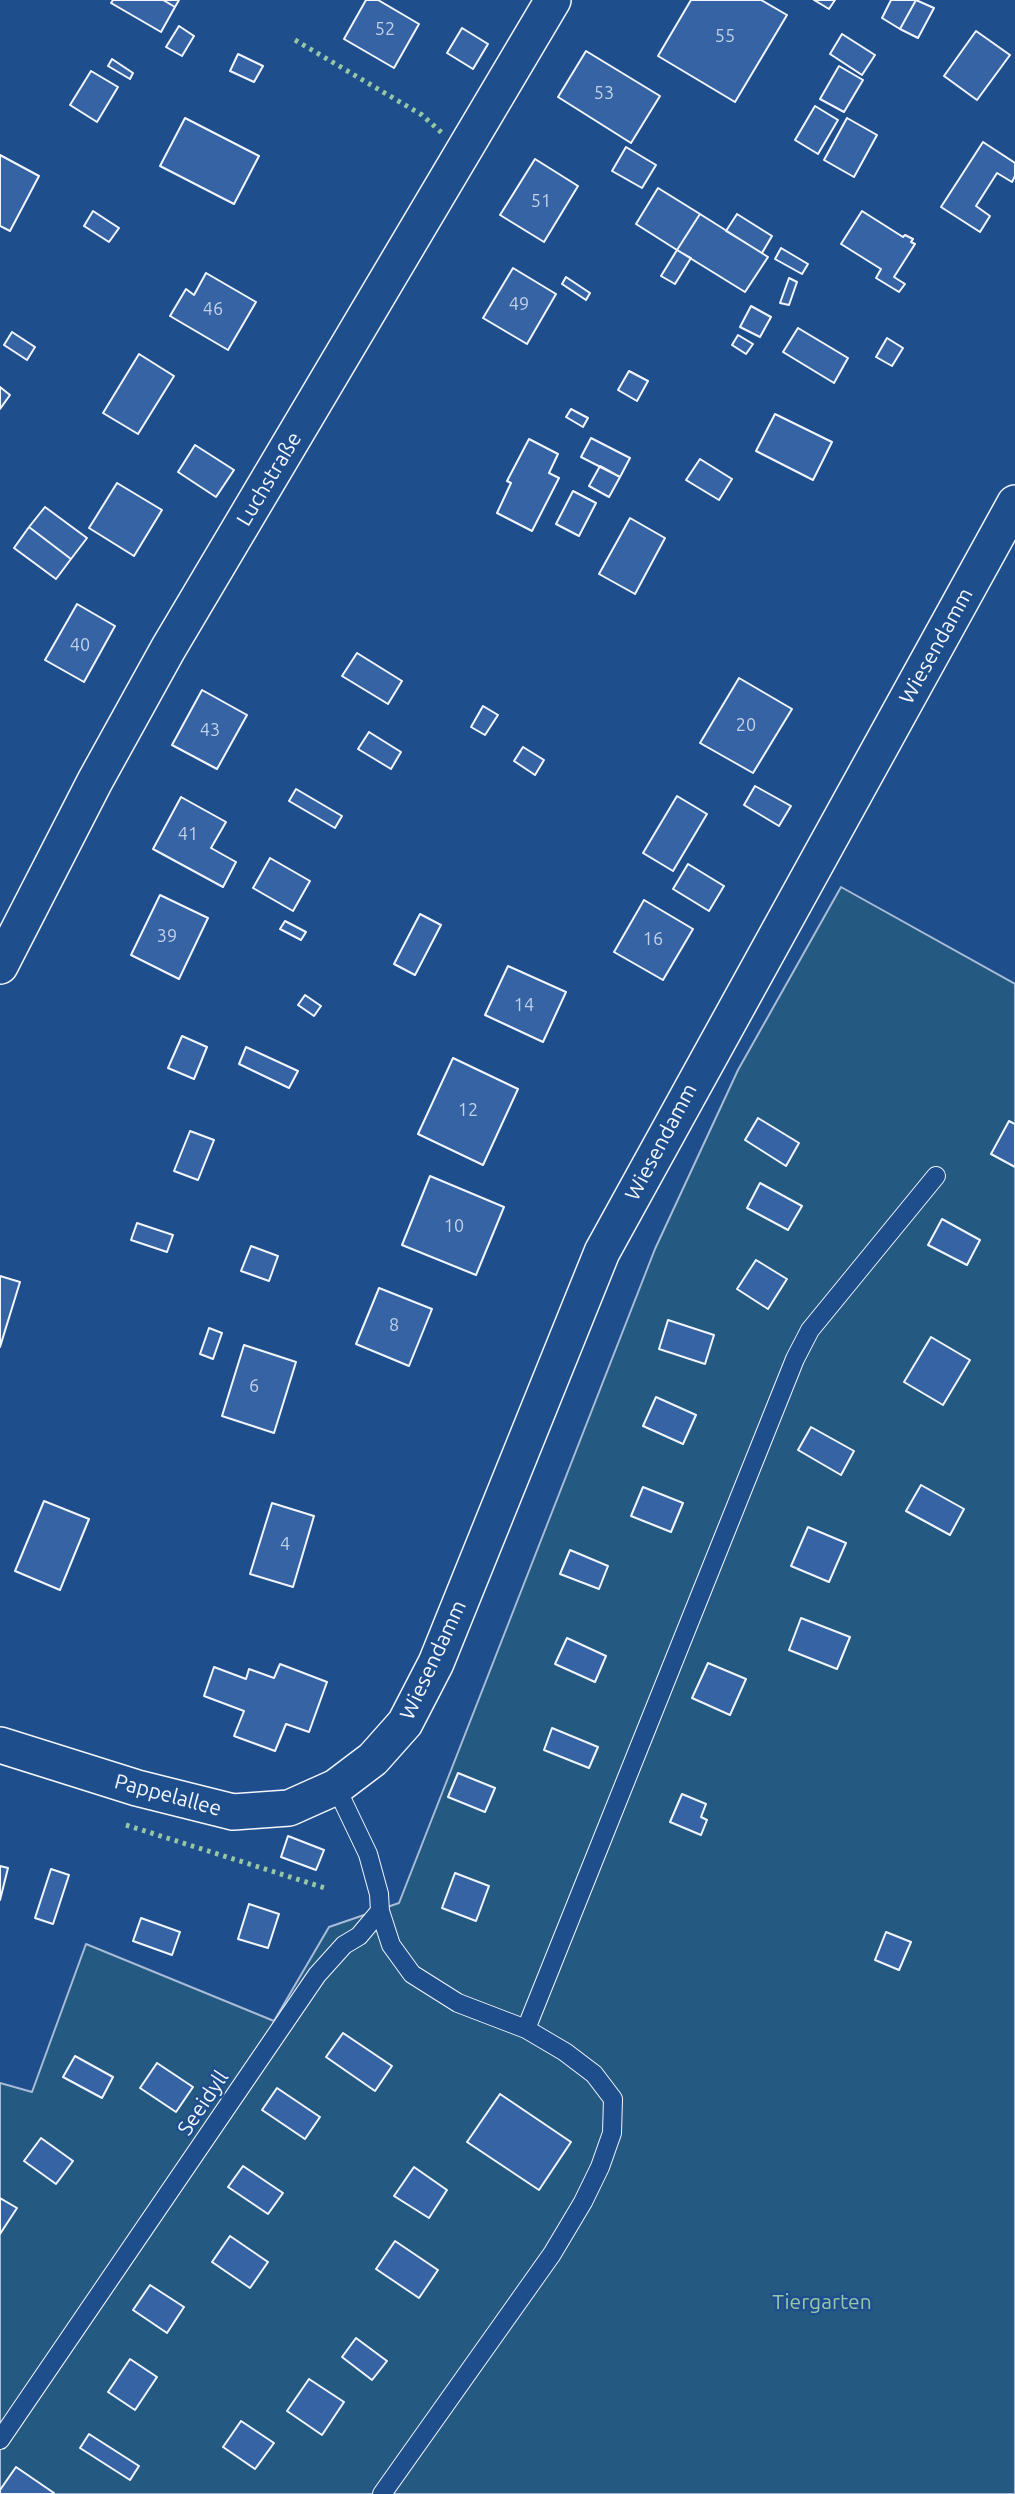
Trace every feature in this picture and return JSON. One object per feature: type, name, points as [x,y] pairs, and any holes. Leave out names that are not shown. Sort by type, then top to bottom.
[{"type":"street","name":"Luchstraße","points":[[0,966],[95,781],[167,649],[553,0]]},
{"type":"street","name":"Wiesendamm","points":[[336,1787],[373,1759],[405,1723],[436,1663],[602,1252],[1015,503]]},
{"type":"street","name":"Pappelallee","points":[[0,1745],[137,1788],[233,1812],[289,1808],[336,1787]]},
{"type":"lane","points":[[526,2029],[795,1359],[810,1330],[936,1176]]},
{"type":"lane","points":[[336,1787],[368,1854],[379,1895],[380,1911],[391,1945],[412,1974],[458,2003],[526,2029],[565,2052],[594,2074],[613,2099],[612,2133],[600,2167],[583,2202],[552,2254],[382,2494]]},
{"type":"lane","name":"Seeidyll","points":[[0,2440],[317,1975],[344,1945],[359,1936],[380,1911]]},
{"type":"green space","name":"Tiergarten","points":[[841,887],[1015,984],[1015,2494],[0,2494],[0,2083],[32,2092],[86,1944],[274,2021],[329,1927],[399,1903],[655,1249],[738,1070]]},
{"type":"building","points":[[113,0],[163,0],[175,7],[161,32],[111,3]]},
{"type":"building","points":[[163,0],[179,0],[175,7]]},
{"type":"building","points":[[366,0],[378,0],[419,24],[394,68],[344,39]]},
{"type":"building","points":[[691,0],[761,0],[787,15],[735,102],[658,56]]},
{"type":"building","points":[[814,0],[835,0],[829,9]]},
{"type":"building","points":[[891,0],[916,0],[900,29],[882,18]]},
{"type":"building","points":[[916,0],[934,8],[918,38],[900,29]]},
{"type":"building","points":[[179,26],[194,36],[182,56],[166,47]]},
{"type":"building","points":[[462,28],[488,44],[473,69],[447,53]]},
{"type":"building","points":[[976,31],[1010,55],[977,100],[944,76]]},
{"type":"building","points":[[842,34],[875,55],[862,75],[830,54]]},
{"type":"building","points":[[586,51],[660,96],[631,143],[558,97]]},
{"type":"building","points":[[238,54],[263,66],[254,82],[230,71]]},
{"type":"building","points":[[112,59],[133,73],[130,79],[108,66]]},
{"type":"building","points":[[839,66],[863,80],[844,112],[820,99]]},
{"type":"building","points":[[91,71],[118,87],[97,122],[70,105]]},
{"type":"building","points":[[815,106],[838,120],[818,154],[795,140]]},
{"type":"building","points":[[185,118],[259,156],[234,204],[160,166]]},
{"type":"building","points":[[847,118],[877,135],[854,177],[824,160]]},
{"type":"building","points":[[983,142],[1015,163],[1015,176],[1012,182],[997,173],[976,206],[990,216],[980,232],[941,207]]},
{"type":"building","points":[[626,147],[656,165],[642,188],[612,171]]},
{"type":"building","points":[[0,155],[39,176],[10,231],[0,226]]},
{"type":"building","points":[[535,159],[578,186],[544,242],[500,215]]},
{"type":"building","points":[[658,188],[700,214],[677,250],[636,224]]},
{"type":"building","points":[[93,211],[119,228],[109,242],[84,226]]},
{"type":"building","points":[[862,211],[903,237],[905,235],[913,239],[911,242],[915,244],[894,277],[905,284],[899,292],[876,278],[881,269],[841,244]]},
{"type":"building","points":[[700,214],[768,257],[745,292],[677,250]]},
{"type":"building","points":[[737,214],[772,236],[762,253],[726,231]]},
{"type":"building","points":[[781,248],[808,264],[802,274],[775,259]]},
{"type":"building","points":[[677,250],[691,258],[675,284],[661,276]]},
{"type":"building","points":[[513,268],[556,294],[527,344],[483,318]]},
{"type":"building","points":[[206,273],[256,302],[228,350],[170,316],[186,289],[194,295]]},
{"type":"building","points":[[566,277],[590,293],[586,300],[562,284]]},
{"type":"building","points":[[789,278],[797,282],[789,305],[780,303]]},
{"type":"building","points":[[751,306],[771,317],[760,337],[740,327]]},
{"type":"building","points":[[798,328],[848,358],[834,383],[783,352]]},
{"type":"building","points":[[12,332],[35,347],[27,360],[4,345]]},
{"type":"building","points":[[738,335],[753,344],[746,354],[732,345]]},
{"type":"building","points":[[887,338],[903,348],[892,366],[876,357]]},
{"type":"building","points":[[139,354],[174,376],[138,434],[103,413]]},
{"type":"building","points":[[629,371],[648,381],[637,401],[618,390]]},
{"type":"building","points":[[0,387],[10,395],[0,409]]},
{"type":"building","points":[[571,409],[588,418],[583,427],[566,417]]},
{"type":"building","points":[[775,414],[832,442],[813,480],[756,451]]},
{"type":"building","points":[[591,438],[630,458],[620,477],[581,457]]},
{"type":"building","points":[[529,439],[558,454],[549,473],[559,478],[532,531],[497,513],[511,483],[507,481]]},
{"type":"building","points":[[195,445],[234,470],[216,497],[178,472]]},
{"type":"building","points":[[700,459],[732,479],[719,500],[686,480]]},
{"type":"building","points":[[600,466],[620,477],[609,497],[589,486]]},
{"type":"building","points":[[117,483],[162,510],[134,556],[89,528]]},
{"type":"building","points":[[573,491],[596,503],[579,536],[556,524]]},
{"type":"building","points":[[45,507],[87,538],[71,559],[29,527]]},
{"type":"building","points":[[630,518],[665,538],[635,594],[599,574]]},
{"type":"building","points":[[29,527],[71,559],[56,579],[14,548]]},
{"type":"building","points":[[77,604],[115,626],[84,682],[45,660]]},
{"type":"building","points":[[357,653],[402,681],[388,704],[342,676]]},
{"type":"building","points":[[739,678],[792,709],[753,773],[700,743]]},
{"type":"building","points":[[202,690],[247,715],[217,769],[172,745]]},
{"type":"building","points":[[483,706],[498,715],[485,735],[471,727]]},
{"type":"building","points":[[369,732],[401,752],[391,769],[358,749]]},
{"type":"building","points":[[523,747],[544,760],[535,775],[514,761]]},
{"type":"building","points":[[755,786],[791,806],[779,826],[744,805]]},
{"type":"building","points":[[296,789],[342,816],[335,828],[289,801]]},
{"type":"building","points":[[677,796],[707,814],[673,871],[643,853]]},
{"type":"building","points":[[181,797],[226,822],[211,848],[236,862],[223,887],[153,849]]},
{"type":"building","points":[[270,858],[310,881],[293,911],[253,888]]},
{"type":"building","points":[[688,864],[724,886],[709,911],[673,889]]},
{"type":"building","points":[[160,895],[208,918],[179,979],[131,955]]},
{"type":"building","points":[[644,900],[693,929],[663,980],[614,952]]},
{"type":"building","points":[[420,914],[441,925],[415,975],[394,964]]},
{"type":"building","points":[[285,921],[306,932],[301,940],[280,929]]},
{"type":"building","points":[[508,966],[566,992],[543,1042],[485,1015]]},
{"type":"building","points":[[305,995],[321,1006],[314,1016],[298,1005]]},
{"type":"building","points":[[182,1036],[207,1047],[194,1079],[168,1068]]},
{"type":"building","points":[[246,1047],[298,1071],[289,1088],[239,1064]]},
{"type":"building","points":[[453,1058],[518,1089],[483,1165],[418,1134]]},
{"type":"building","points":[[758,1118],[799,1143],[786,1166],[745,1140]]},
{"type":"building","points":[[1009,1121],[1015,1124],[1015,1167],[991,1154]]},
{"type":"building","points":[[190,1131],[214,1140],[198,1180],[174,1171]]},
{"type":"building","points":[[430,1176],[504,1207],[476,1275],[402,1245]]},
{"type":"building","points":[[760,1183],[802,1206],[788,1230],[747,1208]]},
{"type":"building","points":[[942,1219],[980,1240],[967,1265],[928,1245]]},
{"type":"building","points":[[137,1223],[173,1235],[167,1252],[131,1240]]},
{"type":"building","points":[[251,1246],[278,1256],[269,1281],[241,1271]]},
{"type":"building","points":[[756,1260],[787,1279],[768,1309],[737,1289]]},
{"type":"building","points":[[0,1276],[20,1282],[0,1347]]},
{"type":"building","points":[[379,1288],[432,1309],[409,1366],[356,1344]]},
{"type":"building","points":[[668,1320],[714,1335],[705,1364],[659,1349]]},
{"type":"building","points":[[209,1328],[222,1333],[213,1359],[200,1354]]},
{"type":"building","points":[[931,1337],[970,1360],[943,1405],[904,1382]]},
{"type":"building","points":[[244,1345],[296,1362],[274,1433],[222,1416]]},
{"type":"building","points":[[656,1397],[696,1415],[683,1444],[643,1426]]},
{"type":"building","points":[[811,1427],[854,1451],[841,1475],[798,1450]]},
{"type":"building","points":[[921,1485],[964,1509],[950,1535],[906,1511]]},
{"type":"building","points":[[643,1487],[683,1503],[671,1532],[631,1516]]},
{"type":"building","points":[[44,1501],[89,1519],[60,1590],[15,1571]]},
{"type":"building","points":[[272,1503],[314,1516],[293,1587],[250,1574]]},
{"type":"building","points":[[808,1527],[846,1543],[829,1582],[791,1566]]},
{"type":"building","points":[[570,1550],[608,1566],[599,1589],[560,1574]]},
{"type":"building","points":[[801,1618],[850,1637],[837,1669],[789,1650]]},
{"type":"building","points":[[567,1638],[606,1656],[595,1682],[555,1664]]},
{"type":"building","points":[[708,1663],[746,1679],[730,1715],[692,1698]]},
{"type":"building","points":[[280,1664],[327,1682],[309,1732],[286,1724],[275,1751],[234,1736],[244,1711],[204,1696],[214,1667],[246,1679],[249,1669],[274,1678]]},
{"type":"building","points":[[552,1728],[598,1747],[589,1768],[544,1750]]},
{"type":"building","points":[[458,1773],[495,1788],[485,1812],[448,1797]]},
{"type":"building","points":[[682,1794],[706,1804],[701,1817],[707,1820],[701,1835],[670,1822]]},
{"type":"building","points":[[288,1836],[324,1850],[316,1870],[281,1857]]},
{"type":"building","points":[[0,1866],[8,1868],[0,1900]]},
{"type":"building","points":[[51,1869],[69,1875],[53,1924],[35,1918]]},
{"type":"building","points":[[455,1873],[489,1886],[476,1921],[442,1908]]},
{"type":"building","points":[[249,1904],[279,1914],[268,1948],[238,1939]]},
{"type":"building","points":[[141,1918],[180,1932],[172,1955],[133,1941]]},
{"type":"building","points":[[886,1932],[911,1942],[899,1970],[875,1960]]},
{"type":"building","points":[[343,2033],[392,2066],[375,2091],[326,2057]]},
{"type":"building","points":[[75,2056],[113,2077],[102,2098],[63,2077]]},
{"type":"building","points":[[157,2063],[193,2087],[176,2112],[140,2088]]},
{"type":"building","points":[[277,2088],[320,2117],[305,2139],[262,2110]]},
{"type":"building","points":[[500,2094],[571,2142],[539,2190],[467,2142]]},
{"type":"building","points":[[41,2138],[73,2161],[56,2184],[24,2161]]},
{"type":"building","points":[[243,2166],[283,2193],[268,2214],[228,2187]]},
{"type":"building","points":[[414,2167],[447,2190],[429,2218],[394,2196]]},
{"type":"building","points":[[0,2198],[17,2208],[0,2234]]},
{"type":"building","points":[[230,2236],[268,2262],[250,2288],[212,2262]]},
{"type":"building","points":[[395,2241],[438,2270],[419,2298],[376,2269]]},
{"type":"building","points":[[150,2285],[184,2307],[167,2333],[133,2310]]},
{"type":"building","points":[[356,2338],[387,2361],[372,2380],[342,2357]]},
{"type":"building","points":[[130,2359],[157,2377],[135,2410],[108,2392]]},
{"type":"building","points":[[309,2379],[344,2402],[322,2435],[287,2411]]},
{"type":"building","points":[[241,2421],[274,2443],[255,2469],[223,2447]]},
{"type":"building","points":[[89,2434],[139,2466],[130,2480],[80,2448]]},
{"type":"building","points":[[16,2467],[54,2493],[54,2494],[0,2494]]},
{"type":"hedge","points":[[295,40],[422,115],[442,133]]},
{"type":"hedge","points":[[126,1825],[325,1888]]}]
